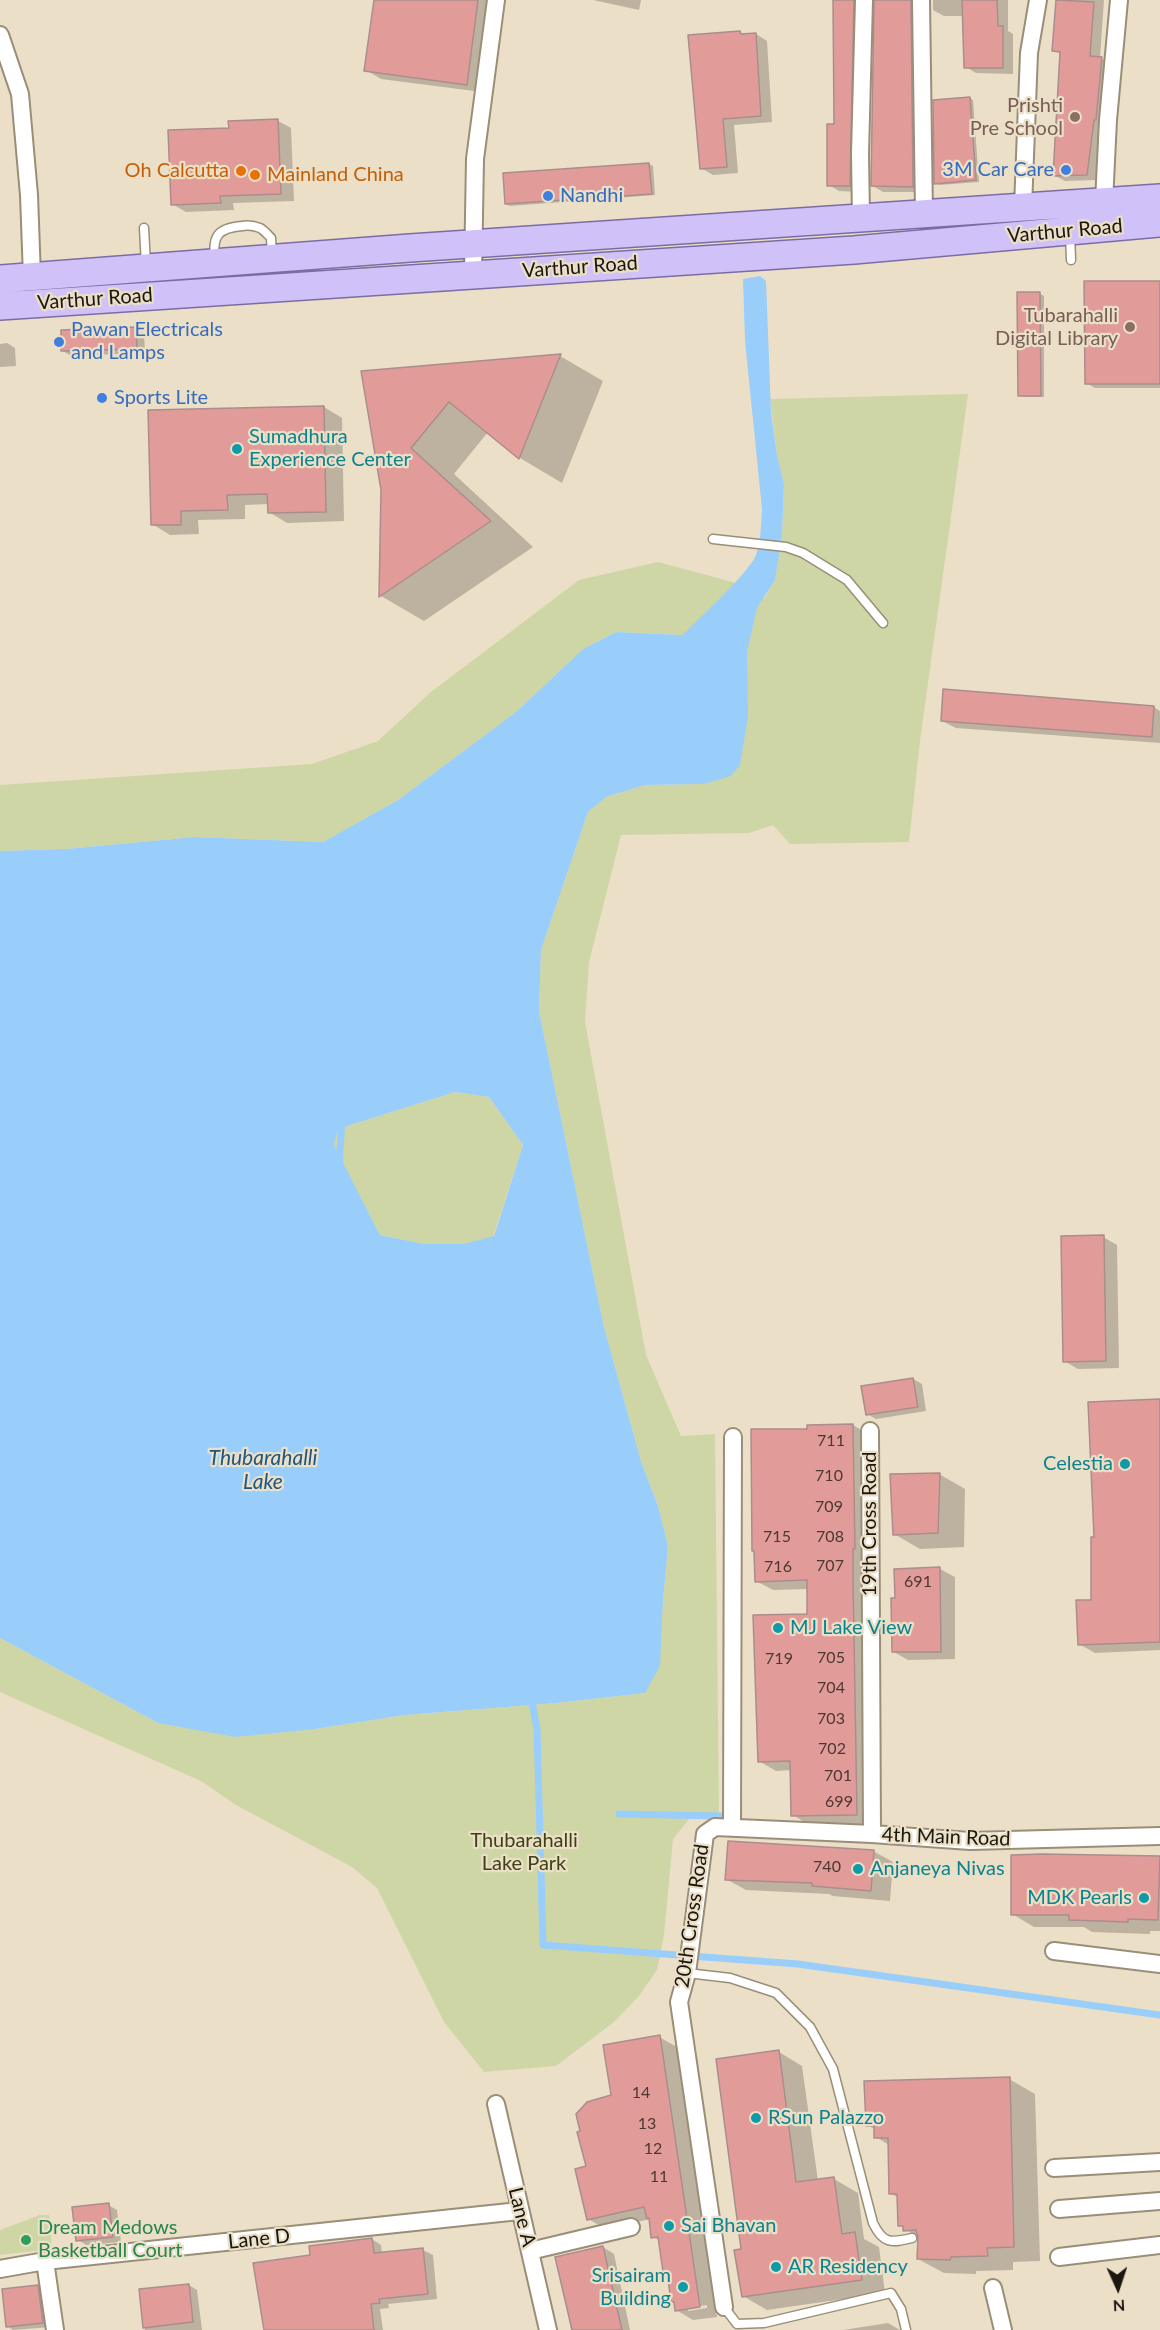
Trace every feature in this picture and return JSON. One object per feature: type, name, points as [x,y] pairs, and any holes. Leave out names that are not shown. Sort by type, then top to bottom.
[{"type":"main road","name":"Varthur Road","points":[[0,279],[472,244],[1160,198]]},
{"type":"main road","points":[[861,218],[863,249]]},
{"type":"main road","name":"Varthur Road","points":[[0,306],[863,249],[1160,224]]},
{"type":"street","points":[[473,273],[475,159],[496,0]]},
{"type":"street","points":[[861,218],[860,154],[864,0]]},
{"type":"street","points":[[921,0],[924,214]]},
{"type":"street","points":[[1023,207],[1029,53],[1038,0]]},
{"type":"street","points":[[1104,202],[1108,120],[1119,0]]},
{"type":"street","points":[[0,35],[20,94],[29,195],[32,277]]},
{"type":"street","name":"19th Cross Road","points":[[870,1431],[872,1834]]},
{"type":"street","name":"20th Cross Road","points":[[724,2307],[680,2002],[687,1970],[705,1834],[715,1827],[732,1827],[733,1437]]},
{"type":"street","name":"4th Main Road","points":[[732,1827],[970,1841],[1160,1836]]},
{"type":"street","points":[[1054,1952],[1160,1964]]},
{"type":"street","name":"Lane A","points":[[496,2104],[548,2330]]},
{"type":"street","points":[[1054,2168],[1160,2162]]},
{"type":"street","points":[[1059,2209],[1160,2201]]},
{"type":"street","name":"Lane D","points":[[0,2269],[45,2261],[519,2211]]},
{"type":"street","points":[[530,2251],[631,2227]]},
{"type":"street","points":[[1059,2257],[1160,2245]]},
{"type":"street","points":[[45,2261],[55,2330]]},
{"type":"street","points":[[993,2288],[1003,2330]]},
{"type":"lane","points":[[144,228],[146,268]]},
{"type":"lane","points":[[1070,230],[1071,260]]},
{"type":"lane","points":[[713,539],[786,547],[803,553],[847,580],[884,623]]},
{"type":"lane","points":[[687,1970],[730,1978],[776,1993],[810,2027],[833,2069],[877,2232],[885,2240],[896,2242],[912,2238]]},
{"type":"lane","points":[[724,2307],[737,2324],[764,2323],[891,2293],[901,2309],[906,2330]]},
{"type":"green space","name":"Thubarahalli Lake Park","points":[[968,394],[920,741],[909,842],[790,844],[773,825],[749,833],[621,835],[589,962],[585,1022],[646,1355],[681,1436],[715,1434],[719,1813],[694,1813],[673,1839],[664,1935],[657,1970],[639,1996],[614,2022],[556,2066],[484,2072],[444,2022],[377,1888],[352,1867],[236,1805],[201,1781],[0,1692],[0,1638],[158,1723],[315,1729],[405,1715],[556,1703],[645,1693],[663,1600],[668,1546],[658,1506],[641,1461],[604,1327],[539,1011],[541,950],[588,812],[605,797],[645,785],[704,784],[683,635],[616,632],[583,649],[516,712],[398,800],[323,842],[195,837],[66,849],[0,851],[0,785],[312,764],[378,741],[431,692],[579,580],[658,562],[751,587],[764,599],[775,579],[782,537],[784,484],[777,455],[770,399]]},
{"type":"green space","points":[[455,1092],[489,1097],[523,1145],[493,1237],[463,1244],[425,1244],[380,1235],[333,1145],[338,1129]]},
{"type":"green space","name":"Dream Medows Basketball Court","points":[[40,2215],[49,2215],[52,2249],[0,2255],[0,2230]]},
{"type":"water","name":"Thubarahalli Lake","points":[[760,276],[766,281],[771,412],[784,484],[782,537],[775,580],[757,608],[747,652],[748,716],[740,765],[731,776],[704,784],[645,785],[606,797],[588,812],[541,950],[539,1011],[604,1327],[641,1461],[658,1506],[668,1546],[660,1666],[645,1693],[556,1703],[405,1715],[315,1729],[235,1737],[158,1723],[0,1638],[0,851],[66,849],[195,837],[323,842],[398,800],[516,712],[583,649],[616,632],[683,635],[744,573],[752,563],[759,544],[762,509],[745,341],[743,279]],"holes":[[[455,1092],[489,1097],[523,1145],[494,1236],[463,1244],[425,1244],[380,1235],[334,1145],[338,1129]]]},
{"type":"building","points":[[374,0],[478,0],[467,85],[364,71]]},
{"type":"building","points":[[833,0],[854,0],[850,186],[827,186],[827,124],[834,124]]},
{"type":"building","points":[[874,0],[911,0],[913,187],[871,186]]},
{"type":"building","points":[[962,0],[997,0],[998,26],[1003,26],[1003,68],[964,68]]},
{"type":"building","name":"Prishti Pre School","points":[[1056,0],[1094,2],[1090,56],[1102,57],[1096,120],[1094,120],[1087,175],[1053,176],[1060,52],[1052,51]]},
{"type":"building","points":[[740,31],[741,34],[756,33],[761,116],[723,119],[727,167],[700,169],[688,35]]},
{"type":"building","points":[[970,97],[976,180],[934,184],[933,100]]},
{"type":"building","points":[[278,119],[281,194],[220,196],[221,203],[171,205],[168,130],[229,128],[228,121]]},
{"type":"building","points":[[649,163],[652,194],[505,204],[503,173]]},
{"type":"building","points":[[1084,281],[1160,281],[1160,384],[1085,384]]},
{"type":"building","points":[[1017,292],[1040,292],[1041,396],[1018,396]]},
{"type":"building","points":[[136,327],[137,349],[61,351],[61,330]]},
{"type":"building","points":[[561,354],[519,459],[449,402],[411,448],[491,521],[379,597],[381,490],[361,371]]},
{"type":"building","name":"Sumadhura Experience Center","points":[[324,406],[326,512],[268,513],[267,494],[227,495],[228,510],[181,511],[181,525],[151,525],[148,410]]},
{"type":"building","points":[[943,689],[1154,706],[1152,737],[941,721]]},
{"type":"building","points":[[1104,1235],[1106,1361],[1063,1362],[1061,1236]]},
{"type":"building","points":[[913,1378],[918,1407],[866,1415],[861,1386]]},
{"type":"building","points":[[1160,1399],[1160,1642],[1078,1645],[1076,1600],[1091,1600],[1091,1537],[1094,1537],[1088,1402]]},
{"type":"building","points":[[853,1424],[857,1815],[791,1816],[790,1761],[758,1762],[753,1615],[807,1614],[807,1580],[755,1582],[754,1551],[752,1551],[751,1429],[807,1429],[807,1425]]},
{"type":"building","points":[[940,1473],[938,1533],[893,1535],[890,1474]]},
{"type":"building","points":[[940,1567],[941,1652],[892,1652],[891,1598],[895,1598],[894,1569]]},
{"type":"building","points":[[728,1841],[874,1850],[871,1891],[812,1886],[812,1883],[725,1880]]},
{"type":"building","points":[[1011,1855],[1160,1856],[1158,1920],[1098,1921],[1069,1920],[1069,1915],[1011,1915]]},
{"type":"building","points":[[660,2035],[700,2307],[675,2311],[674,2302],[671,2302],[667,2272],[663,2272],[658,2237],[651,2238],[649,2218],[647,2219],[644,2207],[587,2220],[575,2169],[586,2166],[577,2132],[580,2131],[576,2114],[587,2102],[611,2095],[603,2045]]},
{"type":"building","name":"RSun Palazzo","points":[[779,2050],[796,2182],[834,2177],[842,2234],[855,2232],[862,2280],[742,2297],[734,2250],[741,2249],[716,2059]]},
{"type":"building","points":[[1010,2077],[1014,2247],[987,2248],[988,2256],[951,2257],[950,2260],[917,2259],[916,2230],[903,2231],[903,2226],[898,2226],[897,2194],[889,2194],[888,2138],[874,2138],[874,2126],[866,2126],[864,2081]]},
{"type":"building","points":[[109,2203],[113,2237],[76,2241],[72,2207]]},
{"type":"building","points":[[372,2238],[374,2253],[423,2248],[428,2294],[379,2299],[380,2303],[371,2304],[374,2330],[264,2330],[253,2263],[310,2255],[309,2246]]},
{"type":"building","points":[[603,2246],[622,2330],[572,2330],[555,2257]]},
{"type":"building","points":[[189,2284],[193,2322],[143,2328],[139,2289]]},
{"type":"building","points":[[38,2285],[43,2323],[6,2327],[2,2289]]},
{"type":"waterway","points":[[339,1166],[342,1120]]},
{"type":"waterway","points":[[531,1697],[537,1729],[543,1945],[798,1964],[1160,2015]]},
{"type":"waterway","points":[[619,1814],[722,1816]]},
{"type":"place","name":"Prishti Pre School","points":[[1075,117]]},
{"type":"place","name":"3M Car Care","points":[[1066,170]]},
{"type":"place","name":"Oh Calcutta","points":[[241,171]]},
{"type":"place","name":"Mainland China","points":[[255,175]]},
{"type":"place","name":"Nandhi","points":[[548,196]]},
{"type":"place","name":"Tubarahalli Digital Library","points":[[1130,327]]},
{"type":"place","name":"Pawan Electricals and Lamps","points":[[59,342]]},
{"type":"place","name":"Sports Lite","points":[[102,398]]},
{"type":"place","name":"Sumadhura Experience Center","points":[[237,449]]},
{"type":"place","name":"Celestia","points":[[1125,1464]]},
{"type":"place","name":"MJ Lake View","points":[[778,1628]]},
{"type":"place","name":"Anjaneya Nivas","points":[[858,1869]]},
{"type":"place","name":"MDK Pearls","points":[[1144,1898]]},
{"type":"place","name":"RSun Palazzo","points":[[756,2118]]},
{"type":"place","name":"Sai Bhavan","points":[[669,2226]]},
{"type":"place","name":"Dream Medows Basketball Court","points":[[26,2240]]},
{"type":"place","name":"AR Residency","points":[[776,2267]]},
{"type":"place","name":"Srisairam Building","points":[[683,2287]]}]
